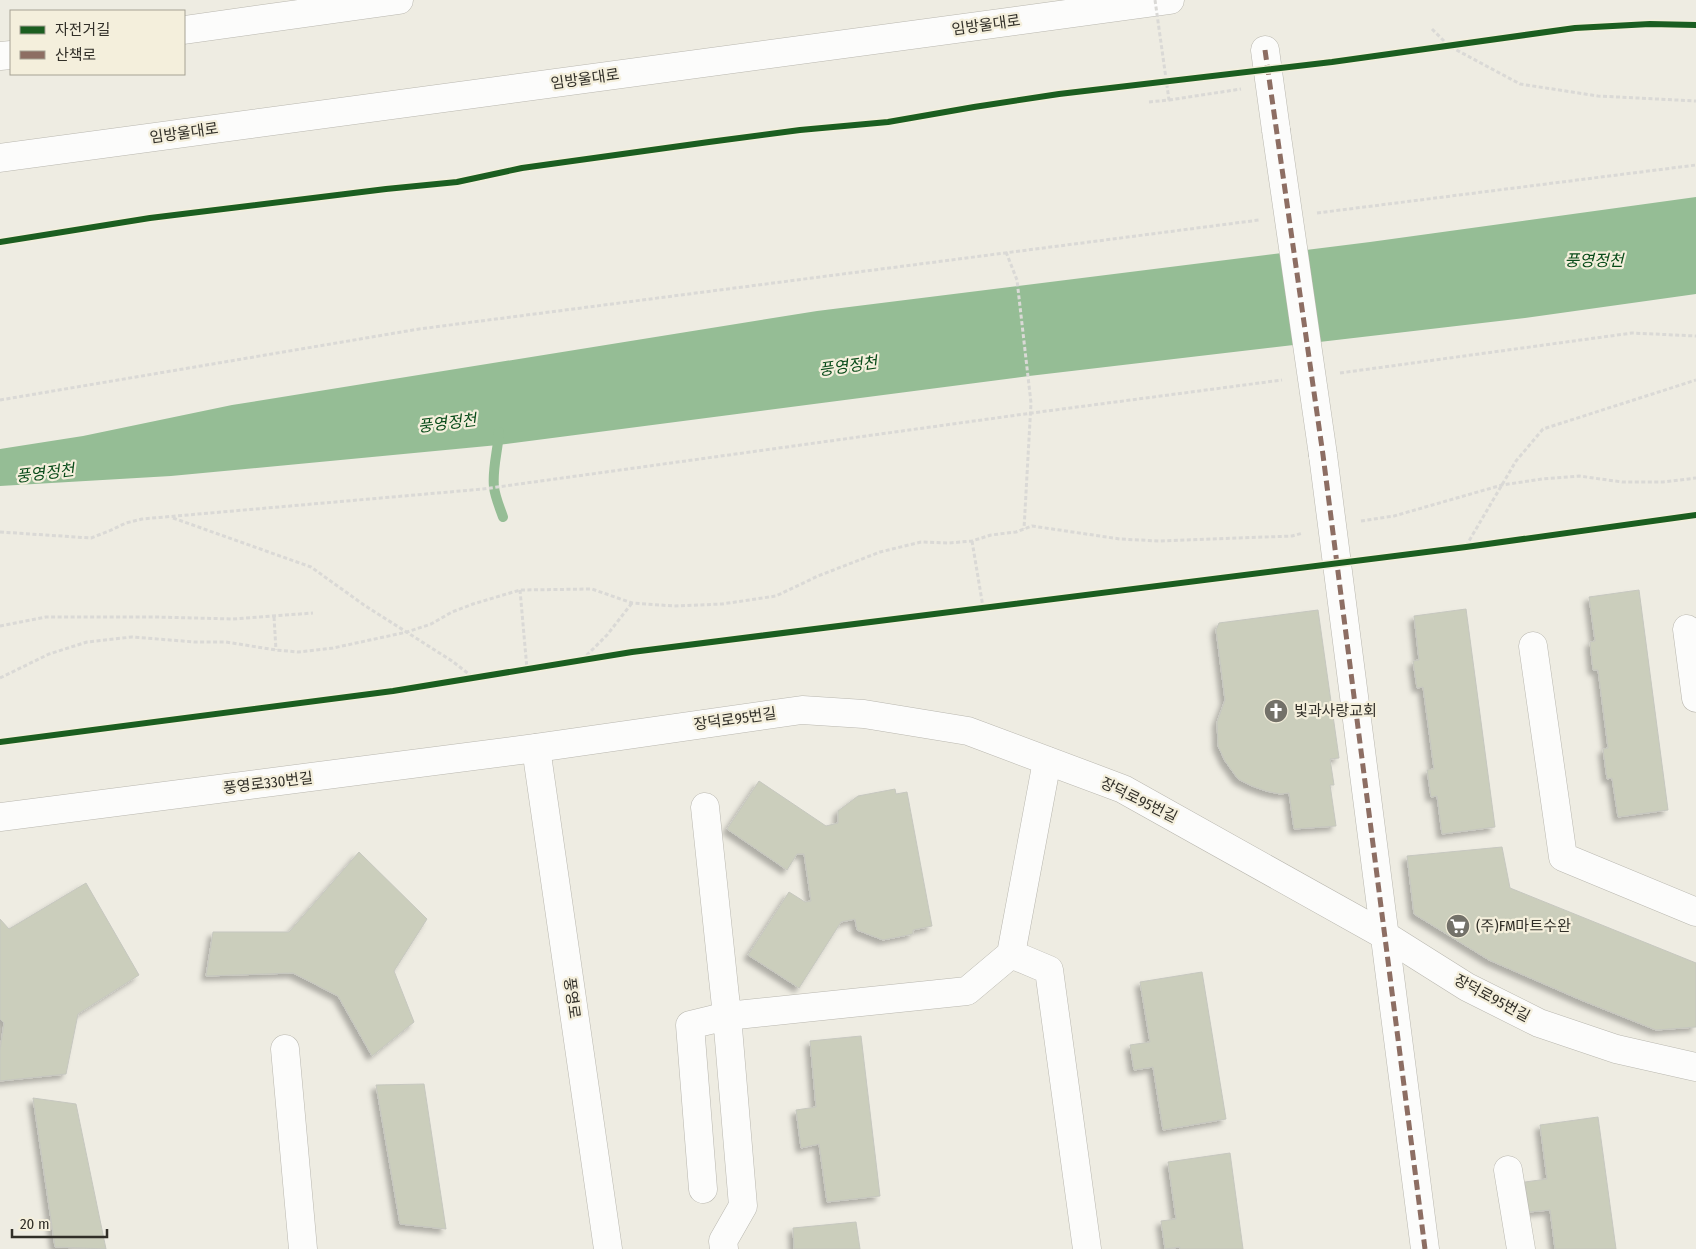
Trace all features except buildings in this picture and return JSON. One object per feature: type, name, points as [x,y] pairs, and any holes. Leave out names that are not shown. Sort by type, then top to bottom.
[{"type":"street","points":[[185,30],[399,0]]},
{"type":"street","name":"임방울대로","points":[[0,158],[1170,0]]},
{"type":"street","points":[[1265,50],[1323,455],[1425,1249]]},
{"type":"street","points":[[1687,629],[1696,698]]},
{"type":"street","points":[[1534,646],[1563,857],[1696,912]]},
{"type":"street","name":"장덕로95번길","points":[[536,748],[802,710],[864,714],[968,731],[1123,789],[1386,936],[1467,987],[1539,1023],[1616,1049],[1696,1067]]},
{"type":"street","name":"풍영로330번길","points":[[0,817],[536,748]]},
{"type":"street","name":"풍영로","points":[[536,748],[608,1249]]},
{"type":"street","points":[[703,1189],[690,1025],[727,1016],[967,991],[1011,954],[1047,760]]},
{"type":"street","points":[[705,807],[727,1016],[743,1206],[723,1241],[724,1249]]},
{"type":"street","points":[[1011,954],[1048,970],[1087,1249]]},
{"type":"street","points":[[285,1049],[303,1249]]},
{"type":"street","points":[[1508,1170],[1521,1249]]},
{"type":"path","points":[[1155,0],[1169,100]]},
{"type":"path","points":[[1432,29],[1449,46],[1520,84],[1598,96],[1696,101]]},
{"type":"path","points":[[1439,47],[1459,44]]},
{"type":"path","points":[[1156,82],[1173,80]]},
{"type":"path","points":[[1149,102],[1244,89]]},
{"type":"path","points":[[1312,214],[1696,165]]},
{"type":"path","points":[[0,400],[419,329],[1262,220]]},
{"type":"path","points":[[1006,252],[1017,280],[1032,413],[1024,529]]},
{"type":"path","points":[[1332,374],[1632,334],[1658,333],[1696,336]]},
{"type":"path","points":[[0,532],[91,538],[126,523],[142,519],[483,489],[1284,380]]},
{"type":"path","points":[[1466,547],[1516,461],[1543,429],[1696,380]]},
{"type":"path","points":[[0,678],[18,668],[59,651],[87,642],[132,637],[195,642],[226,642],[298,652],[333,648],[407,632],[431,624],[452,612],[473,604],[520,590],[592,589],[632,603],[674,606],[722,604],[776,596],[818,576],[880,552],[920,542],[949,543],[972,541],[991,535],[1016,532],[1032,526],[1120,539],[1159,541],[1292,536],[1331,525],[1394,516],[1502,485],[1579,476],[1622,482],[1663,482],[1696,478]]},
{"type":"path","points":[[0,742],[393,691],[582,660],[983,607],[1466,547],[1696,515]]},
{"type":"path","points":[[170,517],[311,566],[364,604],[452,661],[474,678]]},
{"type":"path","points":[[972,541],[983,607]]},
{"type":"path","points":[[520,590],[527,669]]},
{"type":"path","points":[[582,660],[607,635],[632,603]]},
{"type":"path","points":[[0,626],[46,617],[233,619],[313,613]]},
{"type":"path","points":[[274,617],[276,650]]},
{"type":"water","name":"풍영정천","points":[[1696,197],[1696,294],[1525,318],[1029,376],[498,445],[171,476],[0,486],[0,449],[83,436],[232,405],[817,311],[1370,242]]},
{"type":"waterway","points":[[499,432],[494,466],[494,487],[503,517]]},
{"type":"marked path","points":[[1265,50],[1323,455],[1425,1249]]},
{"type":"cycle path","points":[[0,242],[150,218],[457,182],[522,168],[709,142],[800,130],[888,122],[1059,94],[1332,62],[1575,28],[1650,24],[1696,25]]},
{"type":"cycle path","points":[[0,742],[393,691],[632,652],[1466,547],[1696,515]]},
{"type":"place","name":"빛과사랑교회","points":[[1276,711]]},
{"type":"place","name":"(주)FM마트수완","points":[[1458,926]]}]
